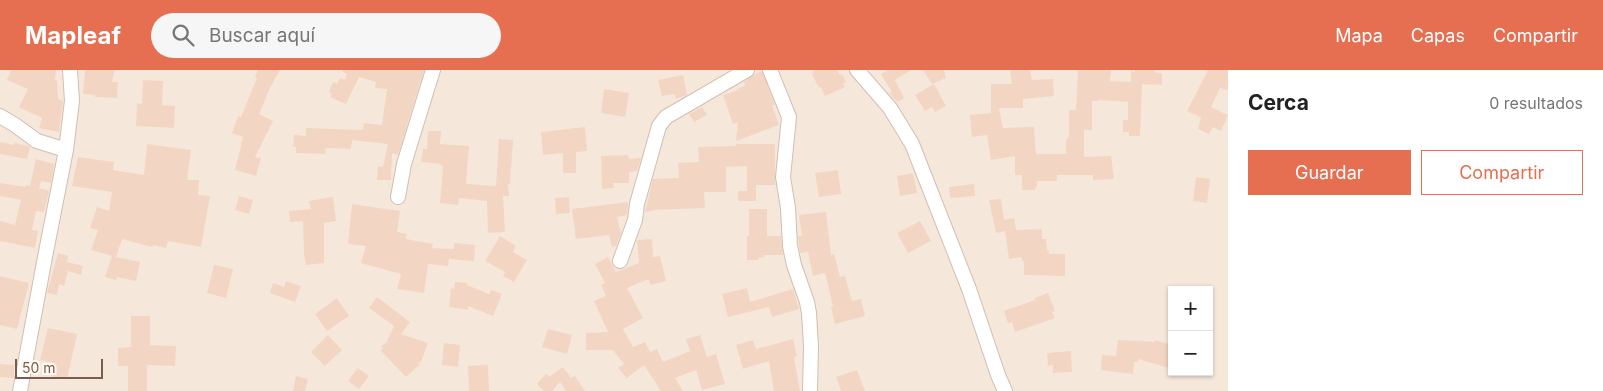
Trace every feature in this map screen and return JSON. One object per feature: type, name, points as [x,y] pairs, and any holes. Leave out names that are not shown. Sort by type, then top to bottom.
[{"type":"street","points":[[20,391],[44,257],[66,150],[72,101],[70,70]]},
{"type":"street","points":[[398,197],[404,164],[433,70]]},
{"type":"street","points":[[620,261],[635,220],[637,204],[660,126],[666,117],[747,70]]},
{"type":"street","points":[[770,70],[790,117],[783,168],[790,246],[809,313],[811,346],[810,391]]},
{"type":"street","points":[[857,70],[890,108],[912,144],[969,289],[1005,391]]},
{"type":"street","points":[[0,116],[16,124],[37,140],[66,150]]},
{"type":"shaded area","points":[[0,70],[1228,70],[1228,391],[0,391]]},
{"type":"building","points":[[11,70],[56,70],[55,81],[57,80],[58,99],[63,101],[59,132],[39,128],[42,118],[19,107],[28,89],[7,80]]},
{"type":"building","points":[[85,70],[115,70],[112,82],[118,82],[117,98],[95,97],[95,95],[83,94]]},
{"type":"building","points":[[258,70],[280,70],[259,114],[273,121],[255,157],[261,158],[256,176],[235,170],[243,137],[232,133],[238,116],[241,117],[257,78],[255,77]]},
{"type":"building","points":[[343,70],[424,70],[398,155],[392,153],[391,180],[377,180],[378,166],[383,167],[388,144],[352,140],[351,149],[326,148],[325,154],[296,153],[296,147],[293,147],[294,135],[306,136],[306,128],[363,130],[364,123],[382,125],[387,89],[375,88],[376,82],[359,77],[346,104],[330,97],[332,94],[329,92],[333,82],[337,84],[340,78],[345,80],[347,74]]},
{"type":"building","points":[[813,70],[837,70],[840,75],[842,74],[846,82],[843,84],[845,87],[825,96],[812,74]]},
{"type":"building","points":[[888,70],[911,70],[895,80],[904,98],[898,102],[893,98],[890,93],[892,92],[881,74]]},
{"type":"building","points":[[923,70],[944,70],[946,78],[932,84]]},
{"type":"building","points":[[1010,70],[1030,70],[1032,80],[1053,79],[1054,96],[1023,99],[1023,108],[999,108],[1003,128],[1034,127],[1036,154],[1066,154],[1066,139],[1069,136],[1069,110],[1076,110],[1078,70],[1111,70],[1110,81],[1131,82],[1131,71],[1155,70],[1154,72],[1162,73],[1162,85],[1142,84],[1140,136],[1129,136],[1129,132],[1123,132],[1123,120],[1128,120],[1128,102],[1092,101],[1092,130],[1084,130],[1084,157],[1111,156],[1114,179],[1093,180],[1093,175],[1057,175],[1057,181],[1037,181],[1035,190],[1022,190],[1022,175],[1015,175],[1015,156],[991,160],[987,135],[972,137],[970,115],[991,113],[991,84],[1012,84]]},
{"type":"building","points":[[1208,70],[1228,70],[1228,90],[1220,88],[1211,107],[1228,115],[1221,131],[1213,127],[1209,134],[1198,129],[1201,117],[1187,111]]},
{"type":"building","points":[[762,71],[775,105],[772,105],[779,125],[736,141],[738,122],[733,124],[723,95],[745,86],[744,82]]},
{"type":"building","points":[[683,75],[687,95],[676,99],[675,94],[662,96],[658,80]]},
{"type":"building","points":[[143,80],[163,81],[162,105],[175,106],[174,128],[136,126],[137,103],[142,104]]},
{"type":"building","points":[[934,84],[946,106],[935,112],[932,107],[925,111],[915,95]]},
{"type":"building","points":[[604,89],[629,93],[625,117],[601,113]]},
{"type":"building","points":[[702,107],[707,115],[694,122],[689,114]]},
{"type":"building","points":[[585,127],[587,151],[576,152],[576,173],[563,173],[563,153],[543,155],[541,132]]},
{"type":"building","points":[[428,131],[441,131],[440,144],[469,146],[466,184],[496,186],[499,139],[513,140],[510,184],[508,184],[509,196],[503,196],[505,232],[488,233],[487,201],[459,198],[458,205],[440,203],[443,166],[441,164],[421,162],[423,149],[427,149]]},
{"type":"building","points":[[0,142],[30,147],[27,159],[0,154]]},
{"type":"building","points":[[147,144],[191,150],[187,180],[199,180],[198,195],[210,196],[201,247],[168,241],[166,248],[153,245],[152,247],[122,239],[116,257],[140,262],[136,281],[117,277],[116,280],[105,277],[112,256],[91,250],[98,230],[90,228],[97,207],[109,211],[112,192],[72,186],[78,157],[114,162],[113,170],[144,175]]},
{"type":"building","points":[[736,144],[775,144],[775,185],[756,185],[756,201],[738,201],[738,191],[747,191],[747,166],[726,167],[726,192],[704,192],[705,208],[652,210],[645,212],[653,179],[679,178],[678,163],[699,162],[698,147],[736,146]]},
{"type":"building","points":[[628,155],[629,159],[641,158],[637,171],[629,172],[629,183],[613,183],[614,188],[602,189],[601,156]]},
{"type":"building","points":[[36,159],[54,164],[51,183],[41,181],[39,188],[49,191],[44,212],[36,211],[32,230],[38,231],[35,248],[0,241],[0,221],[15,225],[21,200],[0,196],[0,183],[30,186]]},
{"type":"building","points":[[838,170],[841,194],[819,197],[815,173]]},
{"type":"building","points":[[913,173],[917,193],[900,196],[897,176]]},
{"type":"building","points":[[1196,177],[1210,179],[1207,203],[1193,201]]},
{"type":"building","points":[[974,184],[975,196],[950,198],[949,187]]},
{"type":"building","points":[[239,196],[253,200],[249,214],[235,210]]},
{"type":"building","points":[[333,197],[336,221],[324,223],[324,263],[306,265],[303,221],[290,222],[289,211],[311,209],[309,201]]},
{"type":"building","points":[[569,197],[570,213],[556,214],[555,198]]},
{"type":"building","points":[[1001,199],[1004,220],[1014,218],[1016,230],[1042,229],[1042,239],[1046,239],[1049,254],[1065,254],[1065,276],[1024,275],[1024,261],[1022,261],[1022,257],[1009,259],[1005,231],[996,233],[989,200]]},
{"type":"building","points":[[628,202],[627,215],[617,217],[621,233],[616,246],[612,247],[609,235],[576,239],[572,209]]},
{"type":"building","points":[[352,204],[400,211],[397,232],[407,234],[406,239],[433,244],[432,248],[454,249],[454,243],[475,245],[474,261],[449,259],[448,266],[428,264],[424,293],[397,289],[401,274],[361,263],[366,246],[348,244]]},
{"type":"building","points":[[749,209],[767,209],[767,236],[781,236],[783,255],[764,255],[764,257],[758,258],[758,260],[747,260]]},
{"type":"building","points":[[826,212],[831,255],[834,254],[840,277],[845,276],[852,301],[861,299],[865,316],[835,324],[831,307],[833,306],[825,273],[813,276],[808,252],[800,253],[798,236],[802,236],[799,215]]},
{"type":"building","points":[[920,221],[931,241],[908,253],[897,233]]},
{"type":"building","points":[[500,236],[516,246],[513,252],[527,260],[514,282],[503,276],[505,272],[485,261]]},
{"type":"building","points":[[652,239],[653,257],[660,256],[666,281],[650,285],[649,279],[627,288],[643,318],[623,329],[633,347],[645,342],[650,352],[657,349],[663,362],[690,351],[686,339],[700,335],[707,357],[716,354],[725,384],[702,390],[696,370],[675,378],[683,391],[661,391],[644,365],[627,378],[618,368],[624,364],[613,350],[586,350],[586,333],[608,332],[594,301],[606,296],[601,285],[605,283],[595,264],[608,257],[616,272],[639,263],[637,240]]},
{"type":"building","points":[[58,253],[68,256],[67,262],[83,266],[81,275],[68,271],[64,286],[59,284],[57,295],[47,293]]},
{"type":"building","points":[[214,265],[233,269],[226,298],[207,293]]},
{"type":"building","points":[[0,276],[29,283],[17,329],[0,325]]},
{"type":"building","points":[[286,281],[301,286],[295,302],[270,293],[273,283],[284,287]]},
{"type":"building","points":[[455,282],[467,283],[467,285],[489,294],[491,290],[502,294],[493,316],[468,306],[468,310],[449,307],[451,288],[454,289]]},
{"type":"building","points":[[747,288],[750,302],[793,289],[799,309],[772,317],[769,307],[728,317],[722,294]]},
{"type":"building","points":[[1048,293],[1055,311],[1052,312],[1055,318],[1015,332],[1012,322],[1008,323],[1004,311],[1035,300],[1035,298]]},
{"type":"building","points":[[377,297],[410,322],[401,334],[428,343],[421,362],[417,362],[420,364],[406,377],[381,351],[383,348],[381,346],[386,343],[394,326],[369,308]]},
{"type":"building","points":[[337,298],[349,316],[327,331],[315,314]]},
{"type":"building","points":[[131,316],[150,316],[150,345],[176,346],[175,366],[147,365],[147,391],[128,391],[128,366],[118,366],[118,348],[131,347]]},
{"type":"building","points":[[48,328],[77,334],[67,379],[51,376],[54,363],[40,360]]},
{"type":"building","points":[[548,329],[572,335],[567,354],[542,347]]},
{"type":"building","points":[[328,335],[342,350],[325,366],[311,352]]},
{"type":"building","points":[[793,339],[797,356],[794,357],[800,391],[774,391],[769,361],[743,369],[736,345],[753,340],[756,349]]},
{"type":"building","points":[[1118,340],[1155,342],[1155,340],[1168,344],[1168,368],[1138,359],[1138,362],[1134,362],[1133,374],[1101,370],[1102,355],[1116,356]]},
{"type":"building","points":[[444,343],[460,345],[458,367],[442,365]]},
{"type":"building","points":[[1071,351],[1072,372],[1053,373],[1053,365],[1048,366],[1047,353]]},
{"type":"building","points":[[0,364],[14,365],[14,378],[0,377]]},
{"type":"building","points":[[488,365],[489,391],[469,391],[468,366]]},
{"type":"building","points":[[563,367],[571,378],[575,376],[585,391],[566,391],[560,382],[552,391],[544,391],[537,384],[546,374],[549,377]]},
{"type":"building","points":[[358,368],[369,376],[359,389],[348,381]]},
{"type":"building","points":[[857,370],[865,391],[841,391],[836,377]]},
{"type":"building","points":[[296,376],[308,379],[305,391],[293,391]]}]
